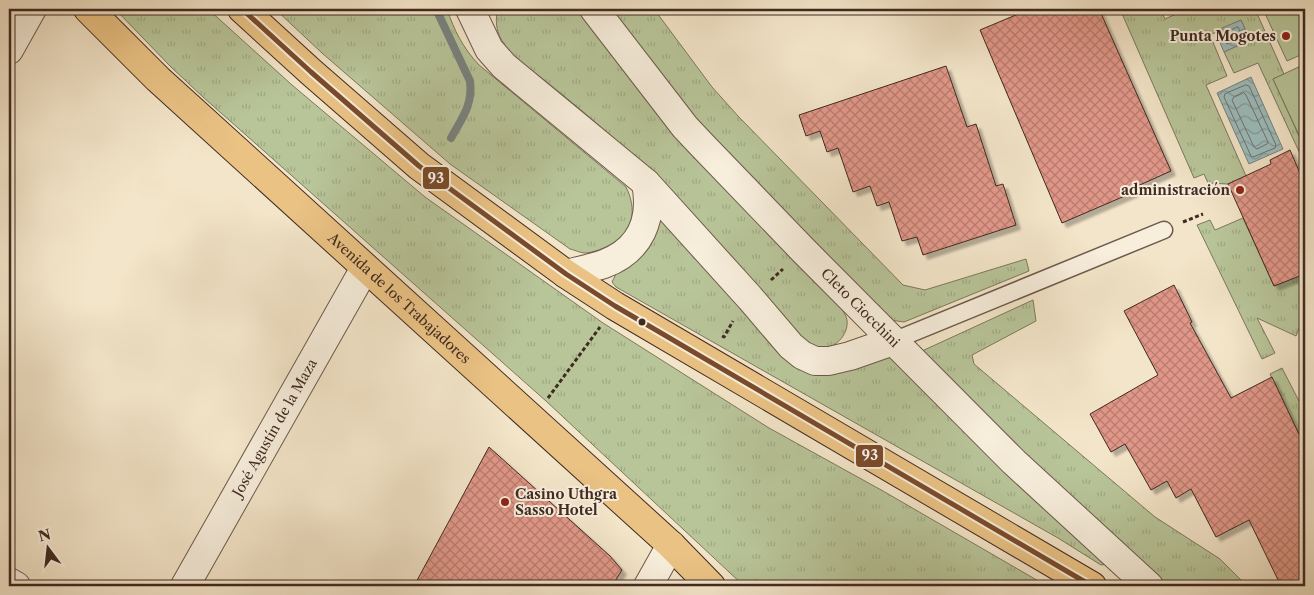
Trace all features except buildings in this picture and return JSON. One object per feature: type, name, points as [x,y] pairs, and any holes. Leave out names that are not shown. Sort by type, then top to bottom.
[{"type":"main road","name":"Avenida de los Trabajadores","points":[[88,9],[158,79],[671,545],[711,586]]},
{"type":"main road","points":[[242,9],[310,72],[419,166],[566,274],[615,306],[1092,586]]},
{"type":"street","points":[[9,50],[32,9]]},
{"type":"street","points":[[470,9],[489,49],[504,66],[646,183],[791,346],[802,355],[815,361],[829,361],[893,341]]},
{"type":"street","points":[[489,9],[487,24],[489,49]]},
{"type":"street","name":"Cleto Ciocchini","points":[[594,9],[685,127],[803,250],[1014,462],[1149,586]]},
{"type":"street","points":[[566,274],[605,264],[624,252],[640,236],[646,223],[648,211],[649,198],[646,183]]},
{"type":"street","name":"José Agustín de la Maza","points":[[185,586],[365,268]]},
{"type":"street","points":[[648,586],[671,545]]},
{"type":"street","points":[[9,582],[16,586]]},
{"type":"lane","points":[[893,341],[1164,230]]},
{"type":"path","points":[[533,419],[615,306]]},
{"type":"green space","points":[[115,9],[208,9],[292,85],[425,197],[603,323],[769,428],[883,491],[1047,586],[744,586],[546,401],[203,97]]},
{"type":"green space","points":[[275,9],[447,9],[468,52],[479,65],[626,187],[631,199],[632,208],[629,227],[613,243],[599,250],[581,253],[570,249],[450,164],[322,53]]},
{"type":"green space","points":[[498,9],[582,9],[840,306],[847,318],[847,326],[840,340],[825,348],[816,348],[804,344],[621,145],[510,52],[498,32],[496,20]]},
{"type":"green space","points":[[608,9],[654,9],[712,87],[738,116],[903,285],[925,290],[1026,259],[1029,271],[904,322],[890,320],[708,137]]},
{"type":"green space","points":[[1120,9],[1160,9],[1165,19],[1187,9],[1255,9],[1284,74],[1273,79],[1305,149],[1305,162],[1258,63],[1234,73],[1224,52],[1250,40],[1241,20],[1210,35],[1227,76],[1206,85],[1246,176],[1228,184],[1208,183],[1204,174],[1194,178]]},
{"type":"green space","name":"Punta Mogotes","points":[[1263,9],[1296,9],[1305,29],[1305,53],[1287,61]]},
{"type":"green space","points":[[1305,64],[1305,148],[1273,79]]},
{"type":"green space","points":[[660,218],[774,343],[895,358],[1108,564],[1101,565],[1058,538],[616,287],[612,282],[619,268]]},
{"type":"green space","points":[[1243,218],[1274,286],[1299,276],[1306,300],[1304,313],[1296,336],[1257,318],[1275,353],[1262,359],[1197,225],[1210,220],[1215,230]]},
{"type":"green space","points":[[1033,300],[1036,321],[972,355],[974,364],[1155,517],[1220,559],[1247,586],[1164,586],[1017,455],[922,351]]},
{"type":"green space","points":[[1282,368],[1299,401],[1303,385],[1305,386],[1305,447],[1270,374]]},
{"type":"water","points":[[1241,20],[1250,40],[1224,52],[1215,31]]},
{"type":"water","points":[[1251,77],[1283,149],[1249,164],[1217,93]]},
{"type":"waterway","points":[[436,9],[470,81],[468,104],[463,118],[451,138]]},
{"type":"transit line","name":"93","points":[[242,9],[419,166],[566,274],[615,306],[1092,586]]},
{"type":"place","name":"Punta Mogotes","points":[[1286,36]]},
{"type":"place","name":"administración","points":[[1240,190]]},
{"type":"place","name":"Casino Uthgra Sasso Hotel","points":[[505,502]]}]
